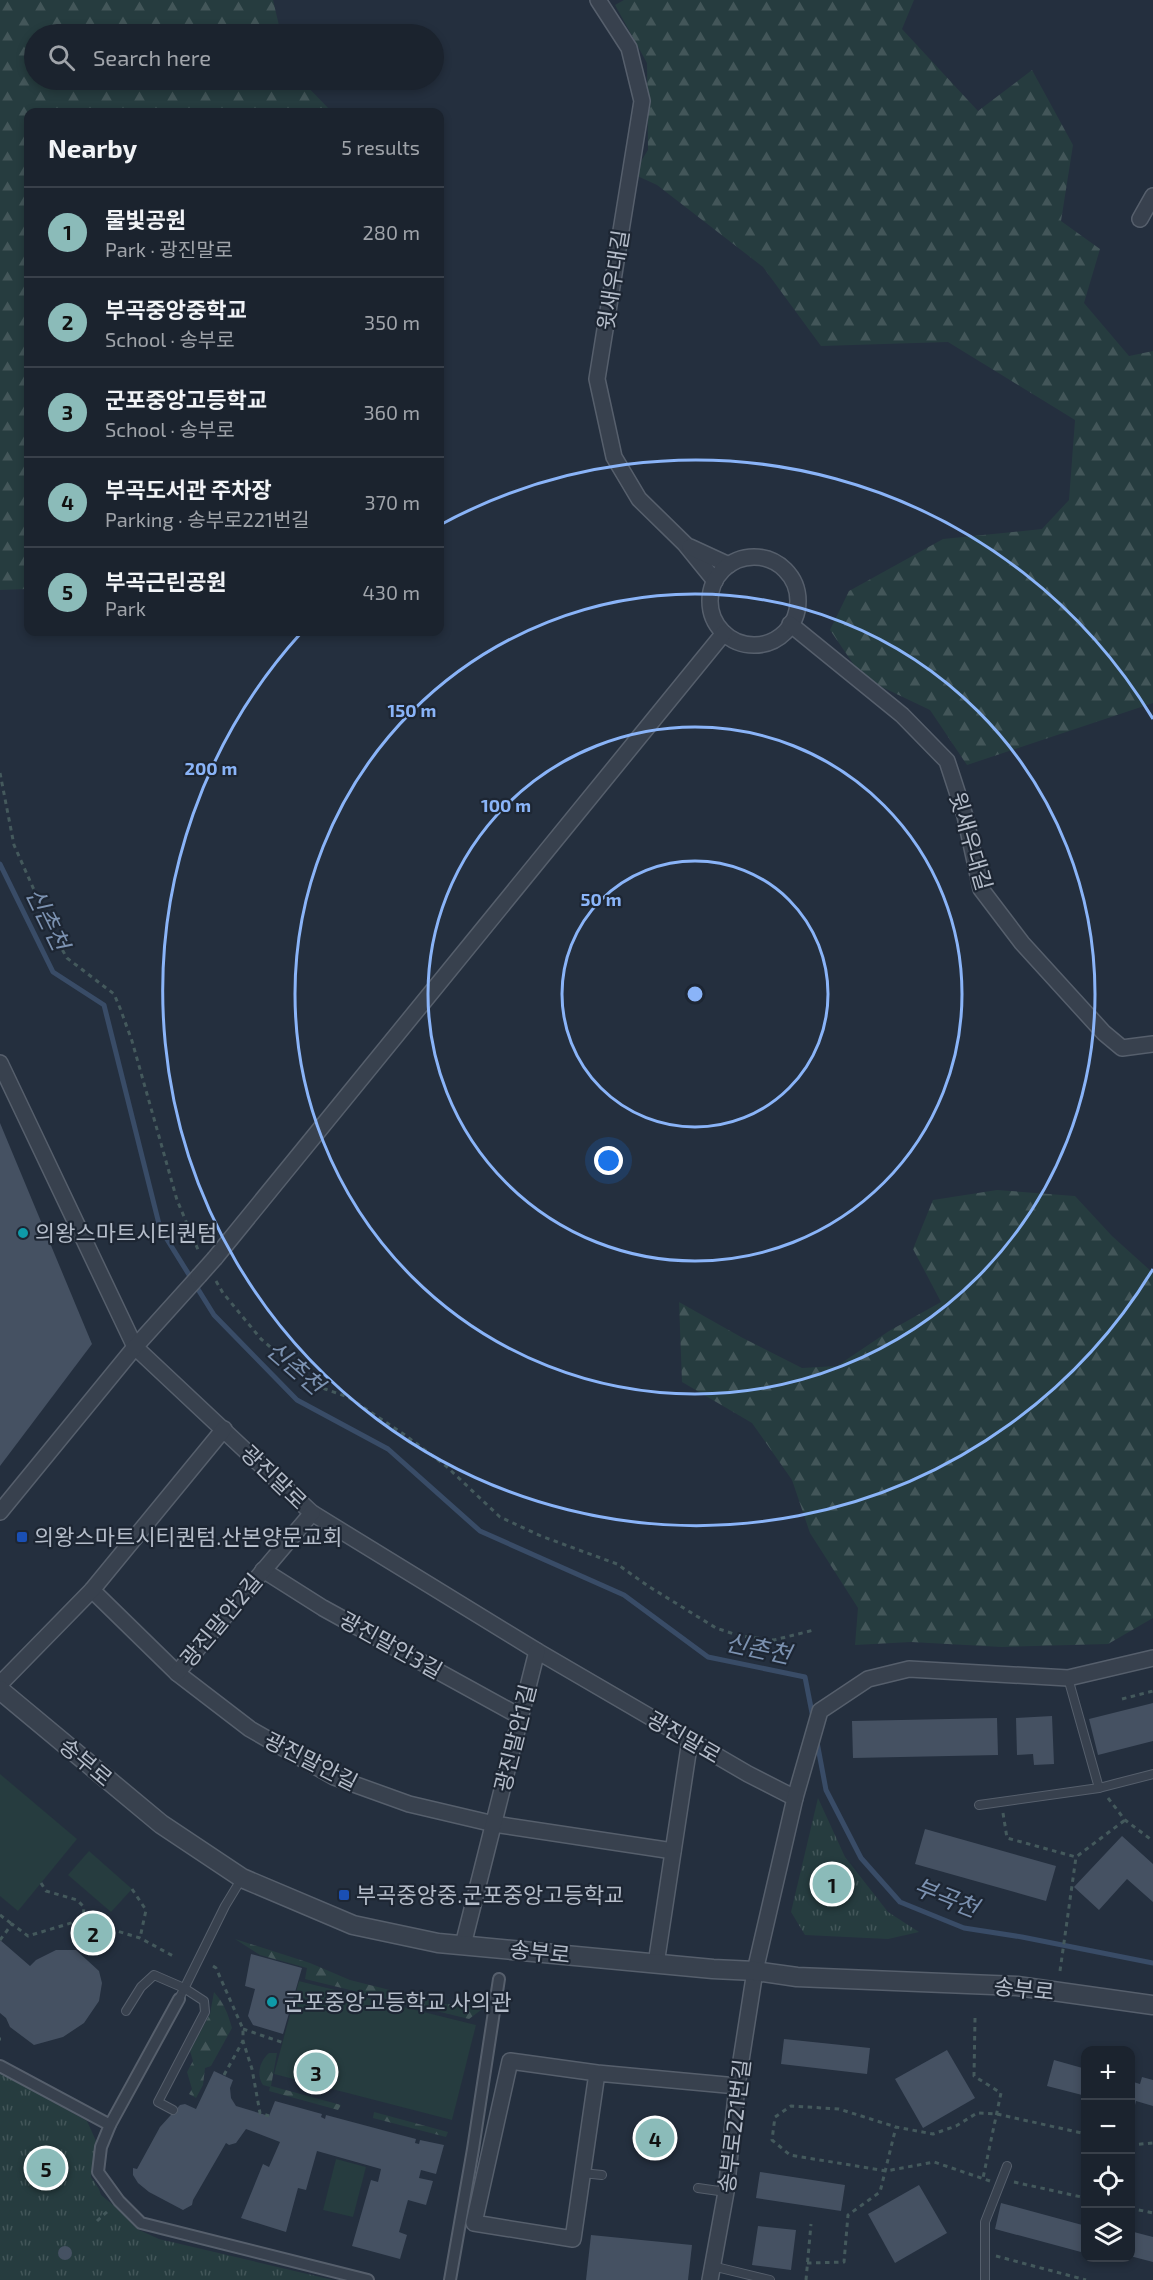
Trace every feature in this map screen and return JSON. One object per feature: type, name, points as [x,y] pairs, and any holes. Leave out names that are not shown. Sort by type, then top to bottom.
[{"type":"street","name":"윗새우대길","points":[[598,0],[629,48],[642,101],[597,379],[614,457],[639,499],[685,544]]},
{"type":"street","points":[[1140,219],[1153,196]]},
{"type":"street","points":[[685,544],[729,565]]},
{"type":"street","points":[[685,544],[715,581]]},
{"type":"street","points":[[751,557],[766,559],[779,565],[790,576],[796,589],[798,603],[790,624],[776,639],[763,644],[749,645],[735,641],[715,622],[710,595],[715,581],[729,565],[751,557]]},
{"type":"street","name":"윗새우대길","points":[[790,624],[902,715],[947,761],[965,816],[981,889],[1022,943],[1104,1033],[1122,1048],[1153,1044]]},
{"type":"street","points":[[0,1512],[135,1347],[185,1291],[724,633]]},
{"type":"street","name":"광진말로","points":[[0,1063],[135,1347],[312,1513],[537,1651],[748,1774],[795,1798]]},
{"type":"street","points":[[0,1684],[92,1590],[224,1429]]},
{"type":"street","name":"광진말안2길","points":[[177,1673],[312,1513]]},
{"type":"street","name":"광진말안3길","points":[[263,1570],[323,1608],[521,1717]]},
{"type":"street","name":"광진말안길","points":[[92,1590],[177,1673],[250,1729],[334,1777],[409,1804],[494,1824],[673,1851]]},
{"type":"street","name":"광진말안1길","points":[[463,1945],[537,1651]]},
{"type":"street","points":[[1068,1678],[1153,1658]]},
{"type":"street","name":"송부로221번길","points":[[711,2273],[726,2192],[737,2086],[755,1971],[795,1798],[820,1711],[868,1679],[909,1669],[1068,1678]]},
{"type":"street","name":"송부로","points":[[0,1690],[161,1824],[242,1878],[353,1925],[463,1945],[656,1964],[755,1971],[797,1977],[1017,1986],[1153,2005]]},
{"type":"street","points":[[656,1964],[690,1740]]},
{"type":"street","points":[[450,2280],[499,1979]]},
{"type":"street","points":[[179,1999],[110,2125],[101,2147],[98,2172],[119,2201],[141,2223],[368,2280]]},
{"type":"street","points":[[597,2073],[573,2239],[474,2223],[510,2061],[597,2073],[737,2086]]},
{"type":"street","points":[[0,2066],[110,2125]]},
{"type":"lane","points":[[1068,1678],[1099,1788]]},
{"type":"lane","points":[[979,1805],[1099,1788],[1153,1774]]},
{"type":"lane","points":[[179,1999],[242,1878]]},
{"type":"lane","points":[[126,2011],[141,1987],[154,1975],[184,1988],[204,2001],[206,2012],[158,2102],[173,2110]]},
{"type":"lane","points":[[985,2280],[985,2222],[1007,2166]]},
{"type":"lane","points":[[582,2173],[602,2175]]},
{"type":"lane","points":[[698,2188],[726,2192]]},
{"type":"lane","points":[[711,2273],[770,2280]]},
{"type":"path","points":[[0,773],[14,845],[55,937],[67,958],[114,994],[132,1041],[177,1200],[194,1242],[210,1259]]},
{"type":"path","points":[[214,1277],[223,1293],[261,1339],[274,1350],[325,1389],[348,1397],[405,1435],[446,1466],[500,1517],[541,1536],[616,1564],[717,1628],[740,1636],[774,1640],[814,1630]]},
{"type":"path","points":[[1122,1699],[1153,1691]]},
{"type":"path","points":[[1099,1788],[1125,1820],[1153,1841]]},
{"type":"path","points":[[1001,1802],[1007,1838],[1076,1857]]},
{"type":"path","points":[[1060,1971],[1076,1857],[1125,1820]]},
{"type":"path","points":[[41,1883],[46,1891],[77,1900],[84,1907],[83,1920]]},
{"type":"path","points":[[132,1889],[146,1910],[140,1938]]},
{"type":"path","points":[[0,1915],[28,1936],[83,1920],[140,1938],[175,1957]]},
{"type":"path","points":[[0,1940],[12,1924]]},
{"type":"path","points":[[213,1966],[216,1968],[243,2029],[243,2041],[252,2069],[260,2113],[269,2116]]},
{"type":"path","points":[[975,2018],[974,2076],[1001,2093],[984,2178]]},
{"type":"path","points":[[243,2029],[284,2043]]},
{"type":"path","points":[[224,2075],[243,2041]]},
{"type":"path","points":[[999,2186],[984,2178],[934,2162],[886,2171],[790,2155],[772,2140],[775,2117],[791,2106],[839,2109],[896,2127],[933,2133],[956,2126],[977,2113],[997,2114],[1081,2133]]},
{"type":"path","points":[[807,2263],[844,2262],[848,2215],[880,2192],[896,2127]]},
{"type":"path","points":[[1135,2145],[1153,2144]]},
{"type":"path","points":[[1003,2177],[1019,2184],[1081,2197]]},
{"type":"path","points":[[1135,2209],[1153,2213]]},
{"type":"path","points":[[806,2280],[811,2224]]},
{"type":"path","points":[[985,2253],[1086,2280]]},
{"type":"green space","points":[[0,0],[273,0],[279,24],[24,24],[24,90],[311,90],[328,108],[24,108],[24,589],[0,590]]},
{"type":"green space","points":[[624,0],[914,0],[902,29],[978,111],[1032,70],[1073,145],[1061,221],[1100,249],[1084,303],[1129,356],[1153,351],[1153,703],[967,765],[930,710],[863,678],[830,630],[849,591],[943,539],[1042,529],[1069,500],[1075,420],[948,342],[821,346],[763,267],[657,185],[633,174],[648,150],[647,63],[615,5]]},
{"type":"green space","points":[[997,1190],[1075,1196],[1112,1236],[1153,1273],[1153,1618],[1108,1644],[1002,1647],[911,1642],[855,1645],[858,1608],[810,1533],[792,1480],[752,1423],[682,1382],[679,1302],[802,1368],[837,1366],[889,1331],[941,1302],[913,1249],[933,1200]]},
{"type":"green space","points":[[0,1774],[77,1839],[18,1911],[0,1896]]},
{"type":"green space","points":[[818,1798],[845,1857],[888,1912],[919,1932],[888,1939],[805,1935],[791,1912]]},
{"type":"green space","points":[[89,1851],[132,1889],[111,1912],[68,1875]]},
{"type":"green space","points":[[235,1939],[310,1963],[350,1980],[445,2004],[485,2007],[469,2019],[305,1979],[307,1968],[260,1955]]},
{"type":"green space","points":[[299,1981],[476,2025],[452,2120],[274,2074]]},
{"type":"green space","points":[[214,1992],[225,2009],[232,2028],[211,2066],[205,2068],[203,2085],[196,2098],[189,2094],[192,2089],[187,2072],[193,2061],[190,2051],[210,2014]]},
{"type":"green space","points":[[269,2053],[277,2053],[271,2086],[341,2105],[338,2110],[269,2091],[270,2087],[263,2085],[259,2072],[263,2060]]},
{"type":"green space","points":[[0,2072],[87,2121],[96,2141],[91,2177],[101,2195],[137,2229],[159,2239],[333,2280],[0,2280]]},
{"type":"green space","points":[[374,2112],[448,2132],[446,2137],[373,2118]]},
{"type":"green space","points":[[336,2159],[366,2167],[353,2217],[323,2210]]},
{"type":"building","name":"의왕스마트시티퀀텀","points":[[0,1123],[92,1344],[0,1466]]},
{"type":"building","points":[[1153,1703],[1153,1741],[1098,1755],[1089,1719]]},
{"type":"building","points":[[1052,1716],[1054,1764],[1034,1765],[1033,1754],[1017,1755],[1016,1718]]},
{"type":"building","points":[[997,1718],[998,1755],[853,1758],[852,1721]]},
{"type":"building","points":[[925,1829],[1056,1866],[1046,1901],[915,1864]]},
{"type":"building","points":[[1122,1836],[1153,1864],[1153,1902],[1127,1879],[1099,1910],[1074,1887]]},
{"type":"building","points":[[0,1940],[30,1966],[36,1960],[56,1950],[76,1950],[99,1971],[102,1983],[99,2001],[84,2023],[63,2037],[34,2045],[10,2027],[6,2018],[0,2013]]},
{"type":"building","name":"군포중앙고등학교 사의관","points":[[251,1954],[302,1968],[283,2034],[253,2025],[248,2016],[255,1989],[245,1986]]},
{"type":"building","points":[[784,2039],[870,2048],[867,2074],[781,2064]]},
{"type":"building","points":[[947,2050],[975,2098],[923,2128],[895,2079]]},
{"type":"building","points":[[1054,2060],[1081,2068],[1081,2095],[1047,2086]]},
{"type":"building","points":[[214,2071],[233,2080],[230,2088],[231,2098],[236,2106],[269,2116],[275,2101],[322,2114],[321,2117],[325,2119],[326,2115],[416,2139],[415,2143],[419,2144],[420,2140],[444,2145],[436,2174],[421,2170],[419,2178],[433,2181],[426,2205],[408,2200],[399,2232],[407,2235],[400,2259],[352,2246],[371,2180],[378,2182],[381,2169],[317,2151],[306,2190],[298,2188],[286,2232],[241,2218],[263,2164],[269,2167],[280,2142],[246,2129],[236,2143],[229,2145],[226,2143],[192,2205],[183,2210],[149,2192],[138,2183],[133,2175],[133,2168],[137,2169],[160,2127],[180,2105],[185,2104],[196,2109]]},
{"type":"building","points":[[1142,2077],[1153,2080],[1153,2106],[1136,2101],[1135,2105],[1135,2082],[1140,2084]]},
{"type":"building","points":[[760,2172],[845,2185],[841,2211],[756,2198]]},
{"type":"building","points":[[919,2185],[947,2233],[895,2263],[868,2214]]},
{"type":"building","points":[[1001,2203],[1081,2225],[1081,2252],[995,2229]]},
{"type":"building","points":[[758,2226],[796,2230],[791,2270],[752,2265]]},
{"type":"building","points":[[1135,2232],[1153,2237],[1153,2262],[1135,2257]]},
{"type":"building","points":[[591,2235],[692,2245],[688,2280],[586,2280]]},
{"type":"building","points":[[65,2246],[70,2248],[72,2253],[70,2258],[65,2260],[60,2258],[58,2253],[60,2248]]},
{"type":"waterway","name":"신촌천","points":[[0,864],[53,972],[104,1005],[160,1228],[214,1315],[297,1400],[388,1449],[480,1531],[624,1595],[708,1657],[805,1677],[813,1718]]},
{"type":"waterway","name":"부곡천","points":[[817,1742],[826,1790],[861,1858],[900,1902],[964,1928],[1153,1963]]},
{"type":"place","name":"의왕스마트시티퀀텀","points":[[23,1233]]},
{"type":"place","name":"의왕스마트시티퀀텀.산본양문교회","points":[[22,1537]]},
{"type":"place","name":"물빛공원","points":[[832,1884]]},
{"type":"place","name":"부곡중앙중.군포중앙고등학교","points":[[344,1895]]},
{"type":"place","name":"부곡중앙중학교","points":[[93,1933]]},
{"type":"place","name":"군포중앙고등학교 사의관","points":[[272,2002]]},
{"type":"place","name":"군포중앙고등학교","points":[[316,2072]]},
{"type":"place","name":"부곡도서관 주차장","points":[[655,2138]]},
{"type":"place","name":"부곡근린공원","points":[[46,2168]]}]
